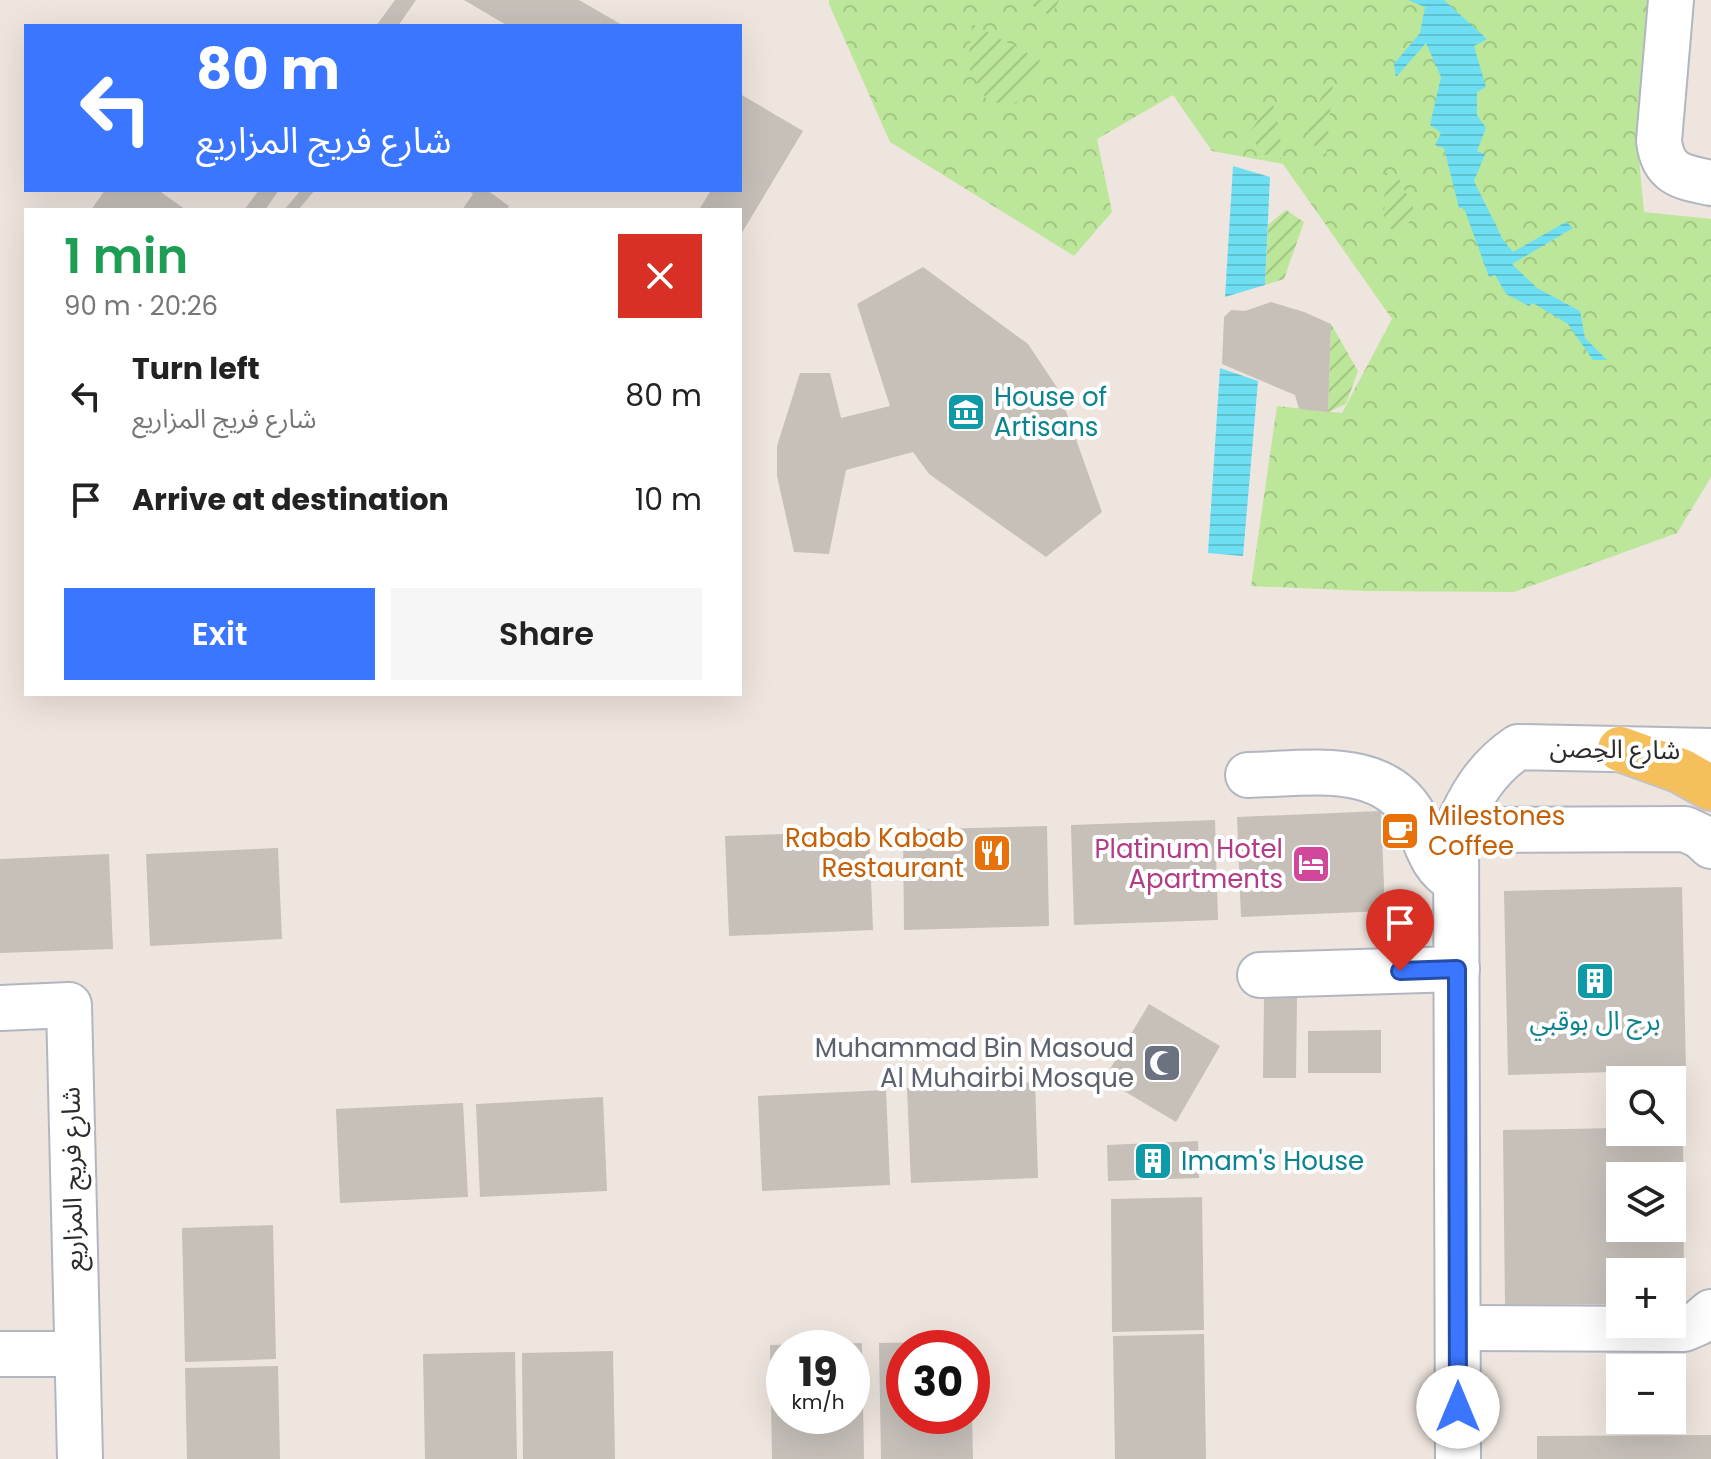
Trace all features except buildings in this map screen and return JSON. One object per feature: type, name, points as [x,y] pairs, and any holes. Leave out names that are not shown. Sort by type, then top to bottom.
[{"type":"main road","points":[[1620,749],[1681,771],[1711,788]]},
{"type":"street","points":[[1671,0],[1660,153],[1674,173],[1711,183]]},
{"type":"street","name":"شارع الحِصن","points":[[1456,830],[1466,804],[1482,781],[1500,759],[1518,747],[1711,751]]},
{"type":"street","points":[[1248,775],[1342,773],[1370,778],[1388,787],[1415,816],[1435,864],[1456,881]]},
{"type":"street","points":[[1458,1459],[1456,830],[1685,829],[1711,846]]},
{"type":"street","points":[[1260,975],[1457,969]]},
{"type":"street","name":"شارع فريج المزاريع","points":[[0,1008],[69,1005],[80,1459]]},
{"type":"street","points":[[1458,1328],[1684,1329],[1711,1312]]},
{"type":"street","points":[[0,1354],[76,1354]]},
{"type":"green space","points":[[829,0],[1649,0],[1639,159],[1644,212],[1711,219],[1711,477],[1677,533],[1514,592],[1251,586],[1277,406],[1342,413],[1392,319],[1283,164],[1212,151],[1173,95],[1097,139],[1112,212],[1074,256],[890,142]]},
{"type":"green space","points":[[1022,0],[1059,0],[1051,16]]},
{"type":"green space","points":[[972,24],[1040,60],[1016,104],[988,102],[968,66]]},
{"type":"green space","points":[[1333,80],[1326,157],[1319,155],[1308,131],[1326,85]]},
{"type":"green space","points":[[1272,101],[1280,133],[1281,159],[1262,154],[1249,133]]},
{"type":"green space","points":[[1385,173],[1397,175],[1416,213],[1400,234],[1384,225]]},
{"type":"green space","points":[[1286,210],[1304,222],[1284,279],[1265,285],[1268,225]]},
{"type":"green space","points":[[1331,324],[1358,371],[1346,404],[1328,412]]},
{"type":"water","points":[[1408,0],[1444,0],[1487,39],[1474,46],[1486,87],[1477,92],[1477,115],[1486,128],[1477,151],[1485,154],[1474,181],[1503,240],[1513,252],[1566,222],[1573,228],[1512,264],[1537,288],[1580,311],[1585,338],[1607,360],[1593,360],[1568,324],[1533,303],[1529,306],[1506,294],[1495,275],[1489,277],[1464,208],[1459,208],[1444,148],[1435,145],[1441,133],[1430,125],[1441,77],[1426,43],[1396,77],[1394,64],[1420,33],[1425,7]]},
{"type":"water","points":[[1233,166],[1270,177],[1265,285],[1225,297]]},
{"type":"water","points":[[1220,368],[1258,381],[1243,556],[1208,553]]},
{"type":"place","name":"House of Artisans","points":[[966,412]]},
{"type":"place","name":"Milestones Coffee","points":[[1400,831]]},
{"type":"place","name":"Rabab Kabab Restaurant","points":[[992,853]]},
{"type":"place","name":"Platinum Hotel Apartments","points":[[1311,864]]},
{"type":"place","name":"برج ال بوقبي","points":[[1595,981]]},
{"type":"place","name":"Muhammad Bin Masoud Al Muhairbi Mosque","points":[[1162,1063]]},
{"type":"place","name":"Imam's House","points":[[1153,1161]]},
{"type":"route","points":[[1400,971],[1457,969],[1458,1407]]}]
